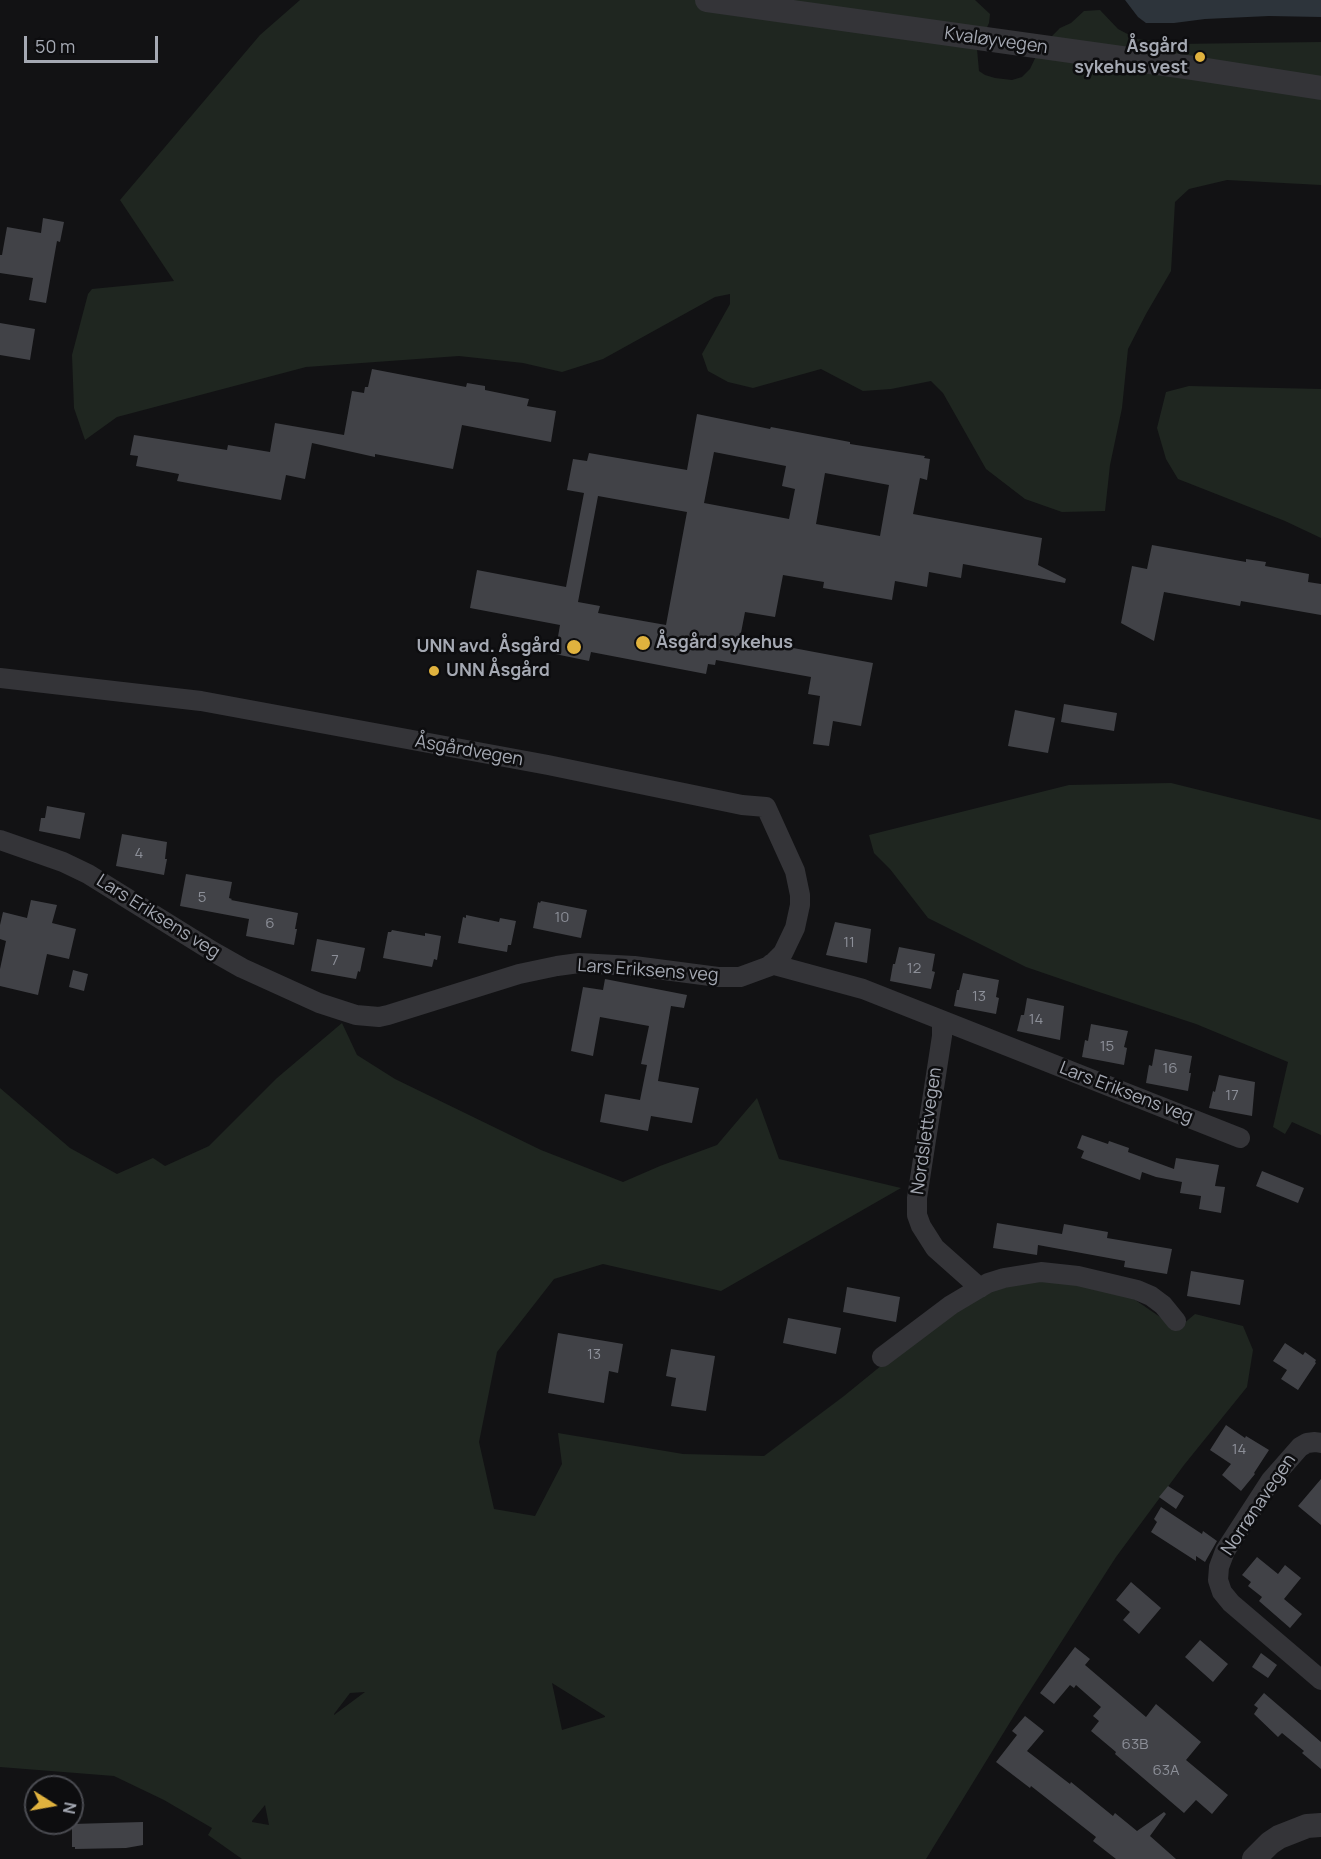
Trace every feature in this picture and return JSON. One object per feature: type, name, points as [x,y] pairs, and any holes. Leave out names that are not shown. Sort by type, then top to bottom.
[{"type":"street","name":"Kvaløyvegen","points":[[707,0],[1321,88]]},
{"type":"street","name":"Åsgårdvegen","points":[[0,678],[201,701],[548,765],[742,805],[766,807],[795,871],[800,895],[799,915],[795,928],[783,952],[771,964]]},
{"type":"street","name":"Lars Eriksens veg","points":[[0,840],[63,862],[88,874],[242,968],[319,1003],[356,1015],[379,1017],[388,1015],[462,991],[556,966],[579,963],[610,964],[729,977],[760,970],[771,964],[845,983],[1240,1138]]},
{"type":"street","name":"Nordslettvegen","points":[[942,1022],[942,1036],[917,1198],[917,1215],[935,1248],[980,1288]]},
{"type":"street","points":[[882,1357],[951,1305],[980,1288],[1023,1274],[1041,1272],[1078,1275],[1127,1287],[1151,1296],[1163,1305],[1176,1321]]},
{"type":"street","name":"Norrønavegen","points":[[1318,1443],[1307,1443],[1300,1447],[1271,1480],[1225,1551],[1221,1559],[1218,1580],[1222,1592],[1231,1604],[1321,1680]]},
{"type":"street","points":[[1254,1859],[1270,1843],[1279,1838],[1307,1826],[1321,1825]]},
{"type":"shaded area","points":[[300,0],[975,0],[990,14],[989,23],[977,49],[979,71],[995,78],[1012,80],[1022,77],[1030,69],[1039,50],[1054,34],[1084,11],[1100,10],[1118,29],[1137,39],[1177,44],[1321,42],[1321,185],[1227,180],[1189,189],[1175,202],[1171,271],[1128,349],[1122,408],[1110,465],[1105,511],[1062,512],[1025,499],[986,469],[943,393],[931,381],[891,389],[863,391],[821,369],[753,388],[728,382],[708,371],[702,354],[730,304],[730,294],[715,297],[603,359],[562,372],[523,363],[459,356],[306,367],[117,417],[85,440],[74,408],[72,355],[88,294],[92,289],[174,281],[120,200],[260,35]]},
{"type":"shaded area","points":[[1125,0],[1321,0],[1321,17],[1269,16],[1146,23],[1138,17]]},
{"type":"shaded area","points":[[1189,386],[1321,389],[1321,538],[1285,521],[1178,479],[1166,459],[1157,428],[1166,392]]},
{"type":"shaded area","points":[[1171,783],[1321,820],[1321,1135],[1292,1122],[1285,1134],[1273,1127],[1288,1062],[1196,1024],[1026,967],[928,918],[890,869],[874,853],[869,835],[1069,785]]},
{"type":"shaded area","points":[[342,1023],[357,1055],[395,1079],[541,1150],[623,1182],[717,1145],[757,1098],[779,1159],[901,1188],[721,1291],[603,1264],[554,1279],[497,1352],[479,1442],[494,1509],[535,1516],[562,1464],[558,1433],[683,1454],[764,1456],[844,1396],[925,1330],[979,1294],[1046,1277],[1128,1295],[1163,1319],[1182,1325],[1195,1314],[1243,1326],[1253,1350],[1247,1387],[1184,1465],[1116,1557],[1020,1706],[926,1859],[242,1859],[208,1835],[212,1828],[164,1800],[114,1776],[0,1767],[0,1088],[70,1148],[117,1174],[153,1158],[165,1166],[209,1146],[277,1078]],"holes":[[[552,1683],[605,1716],[562,1730]],[[365,1692],[334,1715],[350,1693]],[[265,1805],[269,1825],[252,1821]]]},
{"type":"building","points":[[43,218],[64,222],[60,242],[57,241],[46,303],[29,300],[33,278],[0,273],[0,255],[2,255],[7,227],[41,233]]},
{"type":"building","points":[[0,323],[35,329],[30,360],[0,355]]},
{"type":"building","points":[[372,369],[466,387],[467,383],[485,386],[485,390],[529,399],[527,406],[556,411],[551,442],[462,425],[453,469],[375,454],[375,457],[312,443],[305,479],[286,475],[281,500],[177,481],[179,474],[136,466],[138,456],[130,455],[134,435],[227,450],[228,445],[270,452],[275,423],[344,435],[352,391],[364,393],[365,387],[368,387]]},
{"type":"building","points":[[697,414],[925,456],[924,458],[930,459],[927,480],[920,478],[913,514],[1042,538],[1038,565],[1066,579],[1065,583],[963,564],[961,578],[929,572],[927,587],[895,581],[892,600],[823,588],[824,582],[783,575],[775,617],[745,612],[740,638],[873,663],[861,726],[833,721],[829,746],[813,744],[820,696],[808,694],[811,677],[716,660],[715,665],[708,664],[706,674],[591,652],[589,661],[555,654],[560,625],[470,608],[477,570],[566,587],[584,493],[567,490],[573,459],[587,461],[589,453],[687,470]],"holes":[[[714,452],[786,466],[782,486],[795,489],[789,519],[704,503]],[[825,473],[889,485],[880,536],[816,524]],[[598,496],[687,512],[666,625],[598,613],[600,606],[578,602]]]},
{"type":"building","points":[[1152,545],[1246,562],[1246,559],[1266,562],[1265,566],[1309,574],[1308,582],[1321,584],[1321,615],[1241,601],[1240,606],[1164,592],[1154,641],[1121,623],[1132,566],[1147,569]]},
{"type":"building","points":[[1064,704],[1117,713],[1114,731],[1061,722]]},
{"type":"building","points":[[1015,710],[1055,718],[1048,753],[1008,746]]},
{"type":"building","points":[[47,806],[85,813],[80,839],[39,831],[41,818],[45,818]]},
{"type":"building","points":[[122,834],[167,842],[164,875],[116,866]]},
{"type":"building","points":[[186,874],[232,882],[229,898],[231,900],[298,913],[294,945],[246,936],[249,919],[180,906]]},
{"type":"building","points":[[31,900],[57,905],[52,923],[76,929],[69,959],[47,954],[38,995],[0,986],[0,969],[6,941],[0,939],[3,912],[27,918]]},
{"type":"building","points":[[538,902],[587,910],[581,938],[533,928]]},
{"type":"building","points":[[466,915],[499,922],[500,918],[516,921],[511,945],[508,945],[507,952],[458,943],[463,917],[466,918]]},
{"type":"building","points":[[835,922],[871,929],[867,963],[826,955]]},
{"type":"building","points":[[392,930],[425,936],[425,933],[441,936],[437,960],[434,959],[432,967],[383,958],[388,932]]},
{"type":"building","points":[[317,939],[365,948],[360,972],[358,971],[356,979],[311,971]]},
{"type":"building","points":[[899,947],[935,954],[932,971],[935,972],[931,989],[890,981]]},
{"type":"building","points":[[73,970],[88,974],[84,991],[69,987]]},
{"type":"building","points":[[963,973],[999,980],[996,1014],[954,1006]]},
{"type":"building","points":[[605,979],[687,995],[684,1008],[671,1006],[658,1081],[699,1088],[692,1123],[651,1116],[648,1131],[600,1122],[605,1094],[640,1100],[647,1065],[641,1064],[649,1026],[600,1017],[593,1056],[571,1051],[583,987],[603,990]]},
{"type":"building","points":[[1027,998],[1064,1006],[1060,1040],[1017,1031],[1021,1015],[1024,1015]]},
{"type":"building","points":[[1091,1024],[1128,1031],[1124,1047],[1127,1048],[1124,1065],[1082,1057]]},
{"type":"building","points":[[1155,1049],[1192,1056],[1188,1091],[1146,1083]]},
{"type":"building","points":[[1219,1075],[1255,1082],[1252,1116],[1209,1108]]},
{"type":"building","points":[[1082,1135],[1129,1148],[1128,1152],[1174,1169],[1176,1158],[1219,1165],[1215,1186],[1225,1187],[1221,1213],[1199,1209],[1201,1196],[1180,1193],[1182,1182],[1142,1172],[1140,1180],[1081,1158],[1084,1151],[1077,1148]]},
{"type":"building","points":[[1262,1171],[1304,1188],[1298,1203],[1256,1186]]},
{"type":"building","points":[[997,1223],[1062,1234],[1064,1224],[1108,1232],[1107,1238],[1172,1249],[1167,1274],[1124,1267],[1125,1261],[1038,1245],[1037,1255],[993,1248]]},
{"type":"building","points":[[1191,1271],[1244,1280],[1240,1305],[1187,1296]]},
{"type":"building","points":[[847,1287],[900,1297],[896,1322],[843,1312]]},
{"type":"building","points":[[788,1318],[841,1328],[836,1354],[783,1343]]},
{"type":"building","points":[[558,1333],[623,1344],[618,1373],[609,1371],[604,1403],[548,1393]]},
{"type":"building","points":[[1285,1343],[1303,1355],[1305,1352],[1316,1360],[1298,1390],[1281,1379],[1287,1370],[1273,1361]]},
{"type":"building","points":[[671,1349],[715,1356],[706,1411],[671,1406],[676,1378],[666,1376]]},
{"type":"building","points":[[1226,1425],[1269,1450],[1255,1474],[1241,1491],[1222,1475],[1231,1464],[1210,1450]]},
{"type":"building","points":[[1321,1479],[1321,1525],[1298,1506]]},
{"type":"building","points":[[1168,1486],[1184,1496],[1176,1509],[1159,1497]]},
{"type":"building","points":[[1161,1507],[1202,1534],[1203,1531],[1217,1541],[1205,1562],[1196,1556],[1196,1561],[1151,1532],[1157,1522],[1154,1519]]},
{"type":"building","points":[[1257,1557],[1278,1574],[1285,1565],[1301,1578],[1284,1599],[1302,1614],[1290,1628],[1259,1601],[1262,1597],[1248,1586],[1251,1582],[1242,1575]]},
{"type":"building","points":[[1131,1582],[1161,1608],[1139,1634],[1123,1620],[1130,1612],[1116,1600]]},
{"type":"building","points":[[1200,1640],[1228,1664],[1213,1682],[1185,1657]]},
{"type":"building","points":[[1075,1647],[1090,1659],[1085,1665],[1146,1717],[1156,1704],[1201,1742],[1186,1760],[1228,1795],[1212,1814],[1196,1800],[1184,1813],[1115,1754],[1116,1752],[1091,1731],[1099,1721],[1093,1716],[1101,1707],[1076,1685],[1074,1688],[1070,1685],[1054,1704],[1040,1693]]},
{"type":"building","points":[[1261,1653],[1277,1665],[1268,1678],[1252,1667]]},
{"type":"building","points":[[1264,1693],[1321,1742],[1321,1769],[1302,1753],[1304,1751],[1282,1733],[1278,1737],[1254,1714],[1258,1708],[1254,1705]]},
{"type":"building","points":[[1025,1716],[1044,1731],[1027,1751],[1113,1816],[1115,1813],[1137,1831],[1164,1812],[1166,1814],[1150,1836],[1176,1859],[1116,1859],[1093,1841],[1096,1837],[1031,1786],[1030,1788],[996,1762],[1017,1735],[1012,1731]]},
{"type":"building","points":[[143,1822],[143,1845],[126,1848],[75,1849],[72,1847],[72,1835],[84,1835],[84,1824]]},
{"type":"place","name":"Åsgård sykehus vest","points":[[1200,57]]},
{"type":"place","name":"Åsgård sykehus","points":[[643,643]]},
{"type":"place","name":"UNN avd. Åsgård","points":[[574,647]]},
{"type":"place","name":"UNN Åsgård","points":[[434,671]]}]
